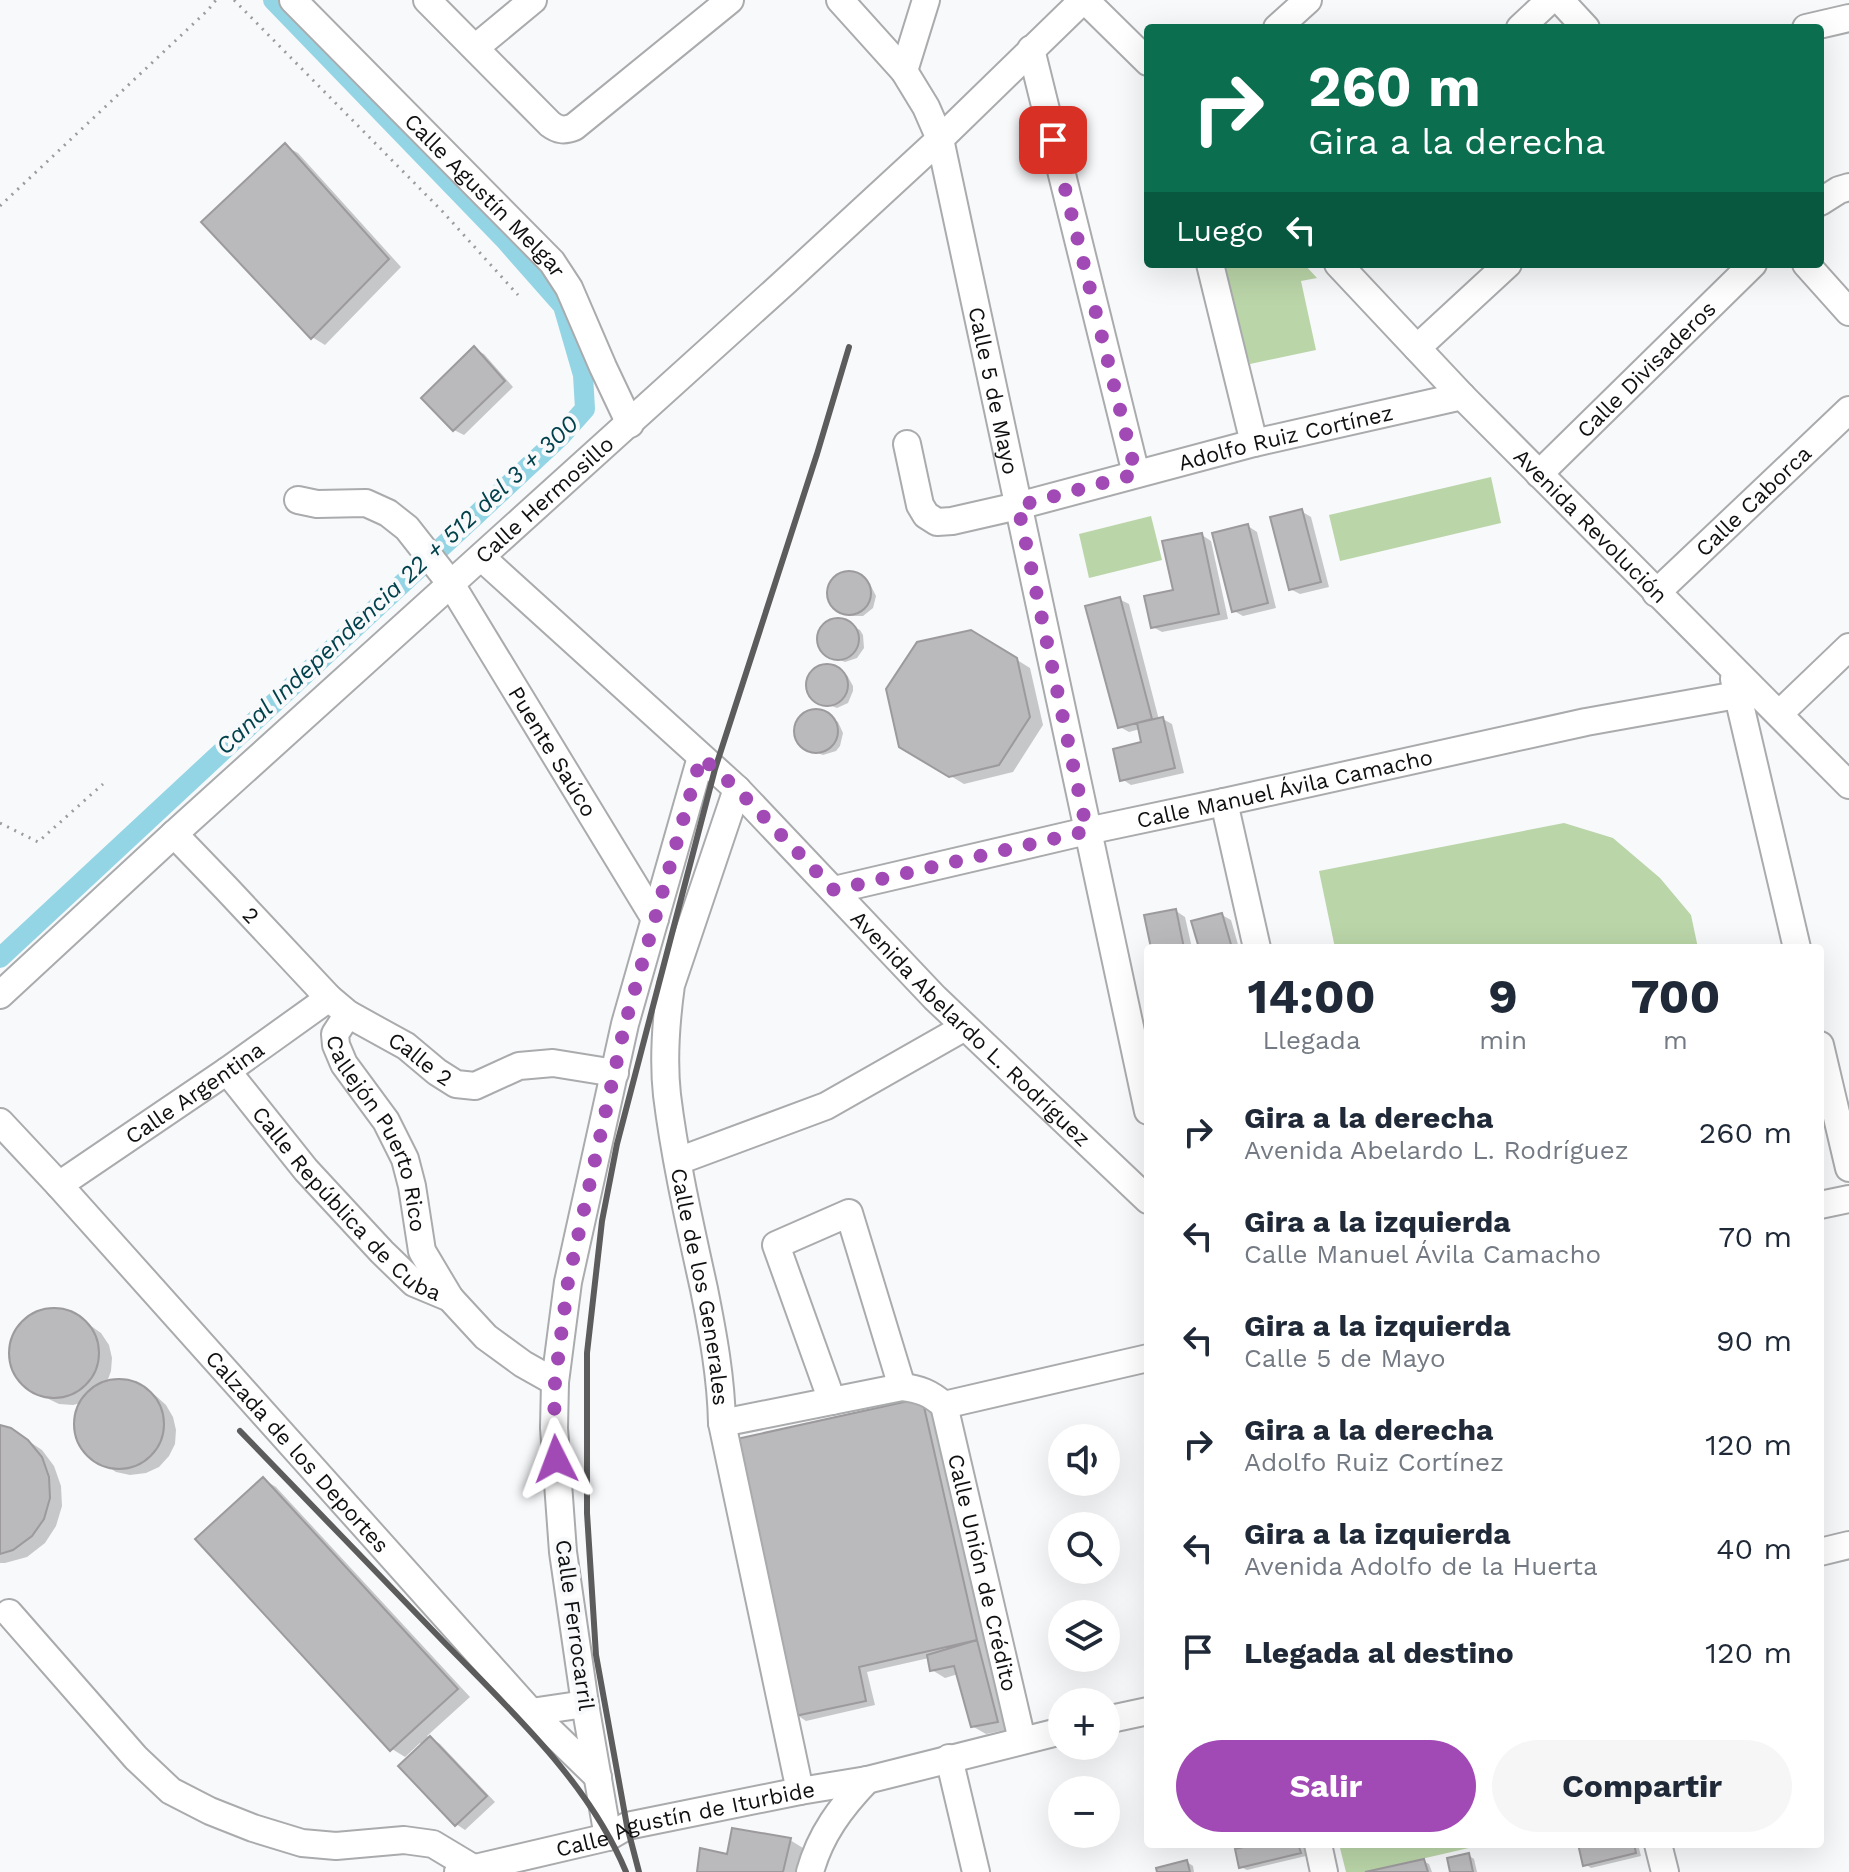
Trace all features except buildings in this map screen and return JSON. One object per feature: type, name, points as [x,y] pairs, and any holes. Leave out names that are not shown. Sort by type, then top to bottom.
[{"type":"street","name":"Calle Agustín Melgar","points":[[293,0],[552,262],[569,288],[630,424]]},
{"type":"street","points":[[427,0],[550,124],[566,130],[574,127],[730,0]]},
{"type":"street","points":[[475,48],[533,0]]},
{"type":"street","name":"Calle 5 de Mayo","points":[[840,0],[904,71],[926,107],[940,139],[1144,1093]]},
{"type":"street","points":[[904,71],[926,0]]},
{"type":"street","name":"Calle Hermosillo","points":[[0,995],[174,834],[630,424],[940,139],[1084,0]]},
{"type":"street","points":[[1084,0],[1144,58]]},
{"type":"street","points":[[1281,24],[1308,0]]},
{"type":"street","points":[[1524,24],[1550,0]]},
{"type":"street","points":[[1560,0],[1582,24]]},
{"type":"street","points":[[1823,24],[1849,18]]},
{"type":"street","points":[[1031,49],[1136,474]]},
{"type":"street","points":[[1824,199],[1849,187]]},
{"type":"street","points":[[1211,268],[1254,443]]},
{"type":"street","name":"Avenida Revolución","points":[[1342,268],[1462,396],[1849,785]]},
{"type":"street","points":[[1417,348],[1504,268]]},
{"type":"street","name":"Calle Divisaderos","points":[[1539,474],[1749,268]]},
{"type":"street","points":[[1810,268],[1849,312]]},
{"type":"street","name":"Adolfo Ruiz Cortínez","points":[[907,444],[920,505],[926,515],[937,522],[952,521],[1254,443],[1462,396]]},
{"type":"street","name":"Calle Caborca","points":[[1656,593],[1849,410]]},
{"type":"street","name":"Puente Saúco","points":[[298,500],[317,504],[366,503],[388,513],[407,528],[450,584],[655,919]]},
{"type":"street","name":"Avenida Abelardo L. Rodríguez","points":[[481,557],[737,789],[935,998],[1144,1196]]},
{"type":"street","points":[[1779,714],[1849,647]]},
{"type":"street","points":[[1732,667],[1796,944]]},
{"type":"street","name":"Calle Manuel Ávila Camacho","points":[[834,890],[1087,831],[1586,722],[1737,695]]},
{"type":"street","name":"Calle Ferrocarril","points":[[608,1837],[563,1552],[554,1428],[555,1382],[568,1282],[625,1024],[701,757]]},
{"type":"street","name":"Calle de los Generales","points":[[737,789],[671,985],[667,1016],[667,1093],[714,1340],[722,1423],[800,1791]]},
{"type":"street","points":[[1224,802],[1256,944]]},
{"type":"street","name":"2","points":[[174,834],[338,1006]]},
{"type":"street","name":"Calle Argentina","points":[[59,1185],[227,1071],[338,1006]]},
{"type":"street","name":"Calle 2","points":[[338,1006],[406,1046],[456,1084],[475,1086],[519,1066],[553,1063],[615,1073]]},
{"type":"street","name":"Callejón Puerto Rico","points":[[338,1006],[336,1045],[344,1064],[386,1121],[405,1159],[422,1251],[450,1298]]},
{"type":"street","points":[[678,1161],[826,1106],[965,1027]]},
{"type":"street","points":[[1824,1062],[1849,1168]]},
{"type":"street","name":"Calle República de Cuba","points":[[227,1071],[306,1170],[414,1283],[450,1298],[486,1337],[523,1364],[555,1382]]},
{"type":"street","name":"Calzada de los Deportes","points":[[0,1122],[531,1712],[598,1777]]},
{"type":"street","points":[[1824,1204],[1849,1199]]},
{"type":"street","points":[[832,1401],[776,1245],[849,1213],[902,1387]]},
{"type":"street","points":[[722,1423],[902,1387],[930,1393],[944,1405],[1144,1359]]},
{"type":"street","name":"Calle Unión de Crédito","points":[[944,1405],[1022,1740]]},
{"type":"street","points":[[1824,1551],[1849,1545]]},
{"type":"street","points":[[9,1613],[136,1758],[171,1791],[238,1823],[302,1843],[336,1846],[404,1840],[433,1844],[466,1870]]},
{"type":"street","points":[[531,1712],[585,1704]]},
{"type":"street","points":[[1120,1717],[1144,1712]]},
{"type":"street","name":"Calle Agustín de Iturbide","points":[[466,1870],[520,1865],[608,1837],[627,1826],[867,1780],[1048,1734]]},
{"type":"street","points":[[949,1758],[976,1872]]},
{"type":"street","points":[[810,1872],[825,1832],[842,1806],[867,1780]]},
{"type":"street","points":[[1319,1848],[1324,1872]]},
{"type":"street","points":[[1659,1848],[1665,1872]]},
{"type":"path","points":[[0,206],[216,0]]},
{"type":"path","points":[[234,0],[432,201],[518,295]]},
{"type":"path","points":[[0,823],[38,842],[103,784]]},
{"type":"green space","points":[[1222,268],[1308,268],[1317,278],[1301,281],[1316,350],[1250,364]]},
{"type":"green space","points":[[1491,477],[1501,523],[1340,561],[1329,515]]},
{"type":"green space","points":[[1151,516],[1162,560],[1089,578],[1079,534]]},
{"type":"green space","points":[[1564,823],[1613,838],[1660,878],[1691,915],[1697,944],[1334,944],[1319,871]]},
{"type":"green space","points":[[1340,1848],[1469,1848],[1365,1872],[1346,1872]]},
{"type":"waterway","name":"Canal Independencia 22 + 512 del 3 + 300","points":[[0,958],[560,437],[585,409],[583,375],[563,306],[504,239],[273,0]]},
{"type":"railway","points":[[639,1872],[627,1826],[596,1655],[587,1513],[587,1353],[602,1221],[617,1144],[715,769],[849,347]]},
{"type":"railway","points":[[240,1431],[545,1748],[591,1807],[626,1872]]},
{"type":"route","points":[[556,1459],[555,1382],[568,1282],[625,1024],[701,757],[737,789],[834,890],[1087,831],[1018,506],[1136,474],[1053,140]]}]
